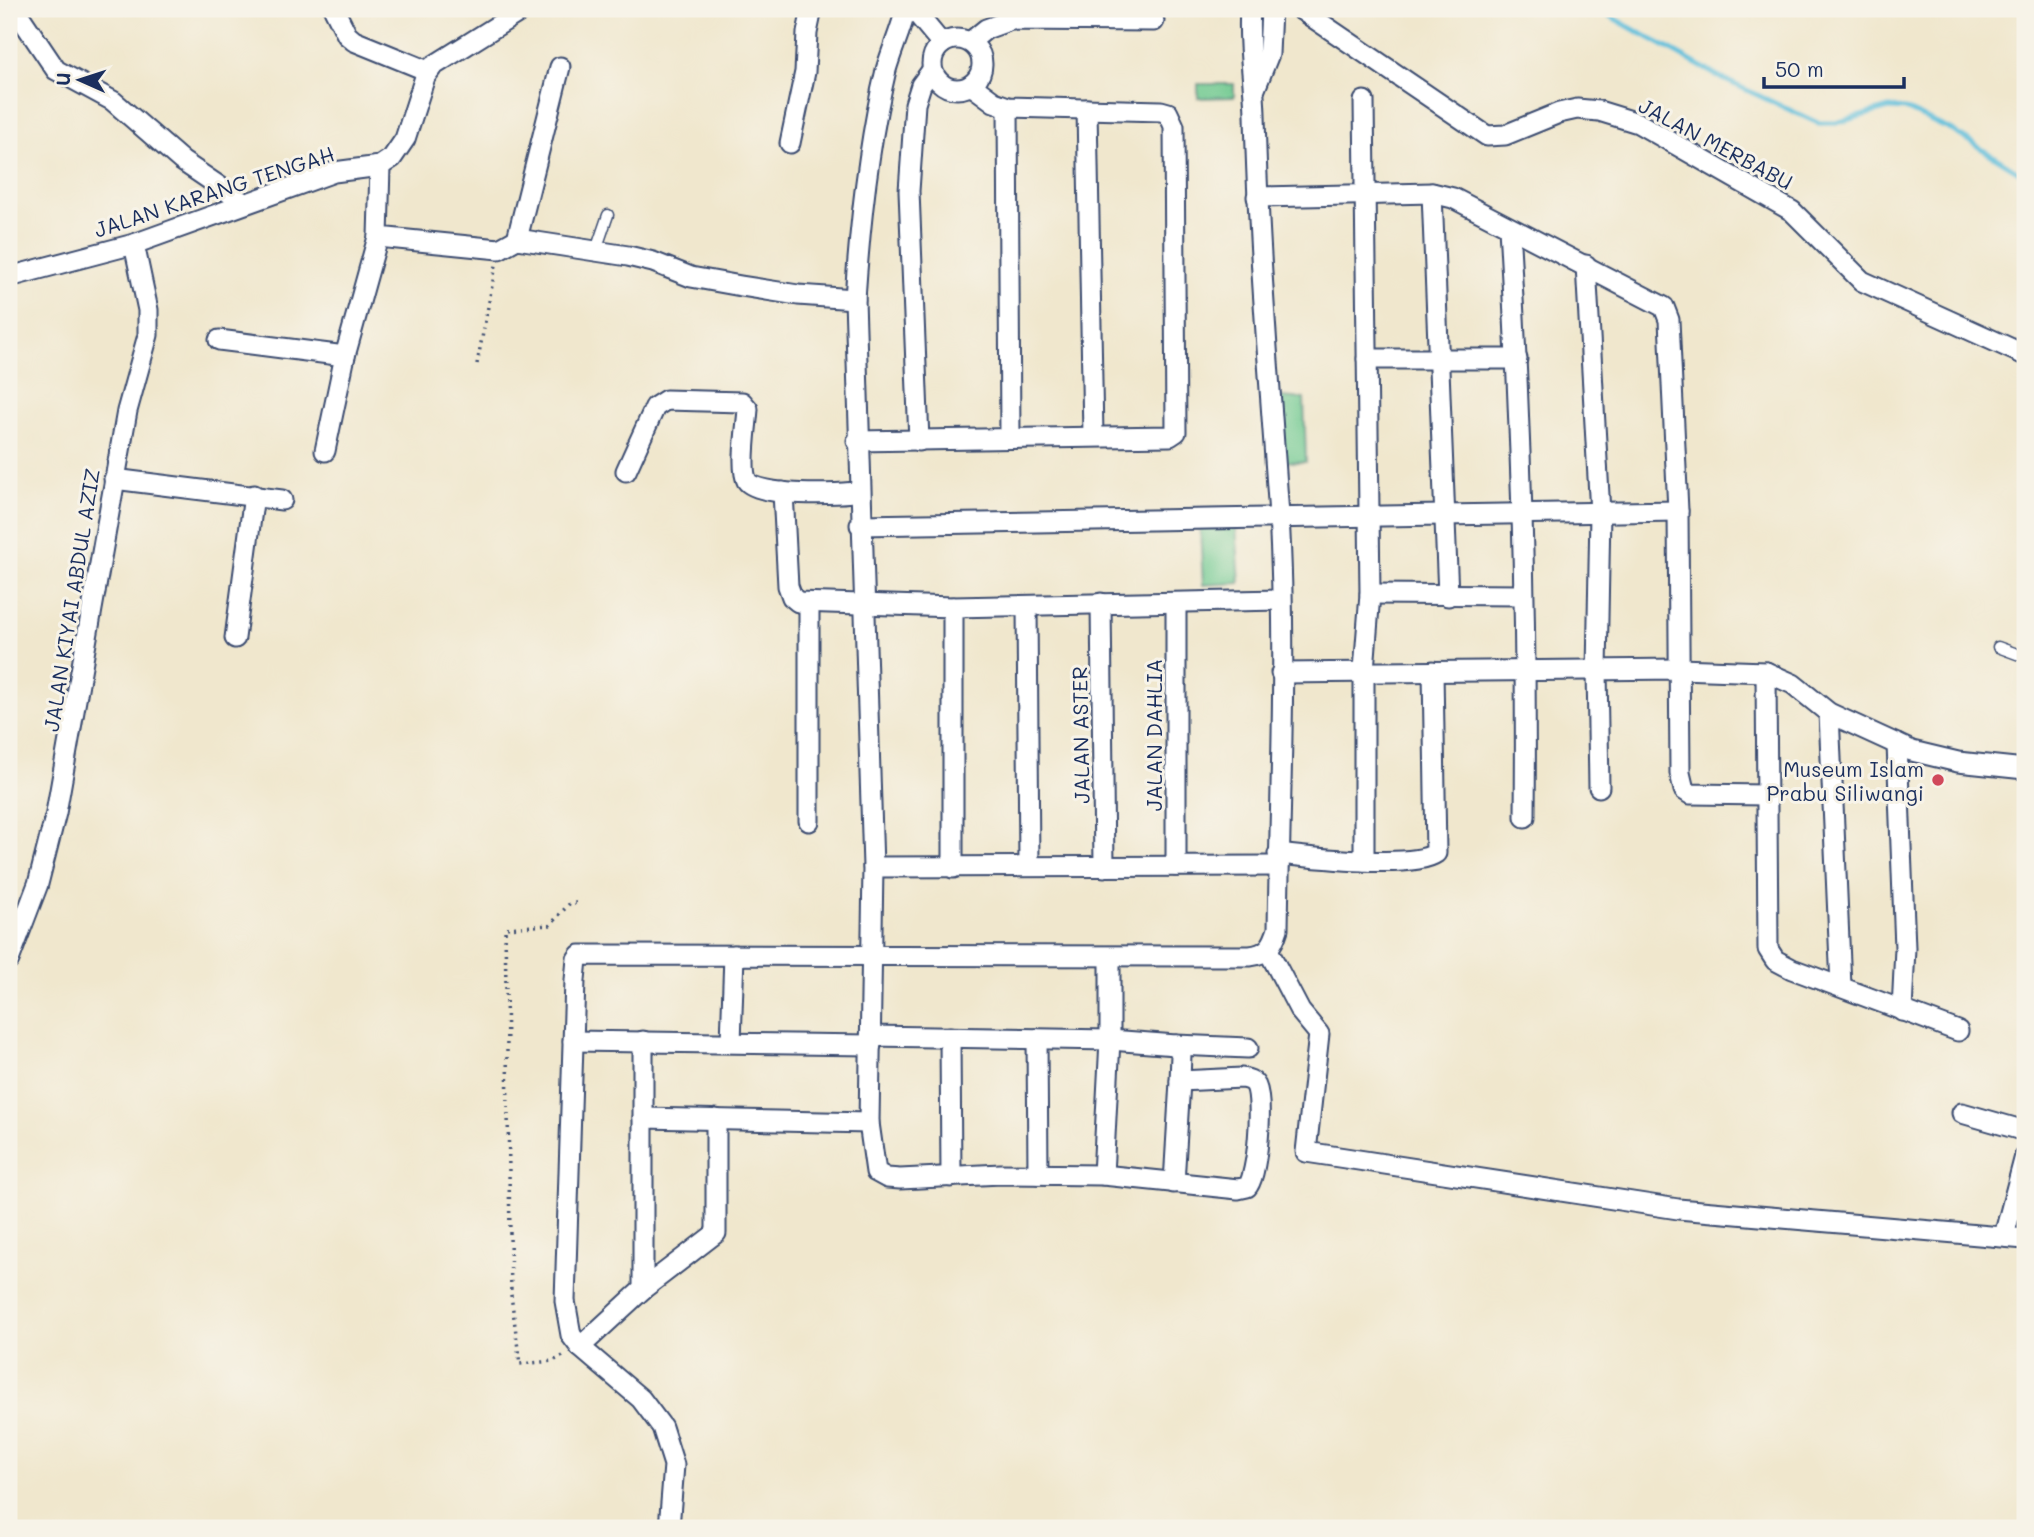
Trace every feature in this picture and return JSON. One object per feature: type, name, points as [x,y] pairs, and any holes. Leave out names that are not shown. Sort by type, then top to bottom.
[{"type":"street","points":[[15,9],[42,54],[57,70],[113,101],[182,161],[244,203]]},
{"type":"street","points":[[334,9],[347,35],[354,41],[428,71]]},
{"type":"street","points":[[325,451],[345,356],[378,237],[380,166],[392,158],[405,139],[428,71],[441,59],[524,9]]},
{"type":"street","points":[[790,143],[805,72],[807,33],[812,9]]},
{"type":"street","points":[[906,9],[887,68],[869,159],[860,226],[855,299],[857,441],[873,867],[869,1123],[876,1172],[887,1178],[900,1179],[1038,1174],[1103,1175],[1238,1189],[1247,1187],[1254,1177],[1257,1140],[1258,1093],[1253,1082],[1242,1078],[1180,1081]]},
{"type":"street","points":[[913,9],[942,44]]},
{"type":"street","points":[[669,1528],[674,1465],[662,1427],[641,1399],[580,1347],[571,1335],[565,1301],[573,1041],[577,959],[580,955],[1110,958],[1250,956],[1268,950],[1278,929],[1281,673],[1279,520],[1257,197],[1254,92],[1248,37],[1250,9]]},
{"type":"street","name":"JALAN MERBABU","points":[[1300,9],[1487,136],[1505,135],[1559,113],[1577,109],[1599,111],[1638,123],[1792,211],[1863,281],[2025,355]]},
{"type":"street","points":[[1254,92],[1269,54],[1268,11]]},
{"type":"street","points":[[970,42],[986,29],[1011,20],[1154,21]]},
{"type":"street","points":[[950,39],[970,42],[981,58],[978,78],[971,85],[963,89],[944,86],[932,70],[931,60],[942,44],[950,39]]},
{"type":"street","points":[[517,239],[560,67]]},
{"type":"street","points":[[919,441],[909,191],[915,104],[922,85],[932,70]]},
{"type":"street","points":[[857,441],[1170,436],[1175,432],[1175,140],[1171,117],[1161,111],[1008,107],[994,102],[971,85]]},
{"type":"street","points":[[1364,101],[1363,192],[1370,518],[1370,594],[1364,670],[1364,861]]},
{"type":"street","points":[[1008,107],[1006,201],[1010,438]]},
{"type":"street","points":[[1087,109],[1094,436]]},
{"type":"street","name":"JALAN KARANG TENGAH","points":[[9,277],[134,244],[334,172],[380,166]]},
{"type":"street","points":[[1257,197],[1363,192],[1432,193],[1453,198],[1664,307],[1668,313],[1678,511],[1680,773],[1684,790],[1690,794],[1767,795]]},
{"type":"street","points":[[1432,193],[1447,516],[1448,596]]},
{"type":"street","points":[[1509,229],[1517,359],[1527,670],[1525,817]]},
{"type":"street","points":[[378,237],[499,249],[517,239],[596,250],[653,262],[691,276],[728,284],[798,295],[855,299]]},
{"type":"street","name":"JALAN KIYAI ABDUL AZIZ","points":[[11,948],[38,884],[57,813],[114,479],[149,323],[134,244]]},
{"type":"street","points":[[1586,265],[1600,513],[1597,670],[1599,788]]},
{"type":"street","points":[[219,340],[345,356]]},
{"type":"street","points":[[1367,359],[1517,359]]},
{"type":"street","points":[[626,471],[656,407],[666,400],[742,402],[748,409],[747,481],[760,490],[860,491]]},
{"type":"street","points":[[114,479],[282,500]]},
{"type":"street","points":[[783,492],[789,592],[798,602],[953,607],[1280,600]]},
{"type":"street","points":[[235,638],[254,495]]},
{"type":"street","points":[[860,525],[1279,520],[1678,511]]},
{"type":"street","points":[[1370,594],[1524,595]]},
{"type":"street","points":[[809,603],[809,821]]},
{"type":"street","name":"JALAN ASTER","points":[[1101,603],[1104,867]]},
{"type":"street","name":"JALAN DAHLIA","points":[[1176,604],[1176,866]]},
{"type":"street","points":[[1027,606],[1029,866]]},
{"type":"street","points":[[953,607],[953,868]]},
{"type":"street","points":[[1281,673],[1364,670],[1679,669],[1766,673],[1793,684],[1829,713],[1897,744],[1958,762],[2025,769]]},
{"type":"street","points":[[873,867],[1176,866],[1279,860],[1364,861],[1430,857],[1437,850],[1433,671]]},
{"type":"street","points":[[1766,673],[1768,949],[1775,960],[1793,969],[1958,1031]]},
{"type":"street","points":[[1829,713],[1841,986]]},
{"type":"street","points":[[1897,744],[1905,948],[1902,1011]]},
{"type":"street","points":[[1268,950],[1300,1010],[1319,1034],[1306,1152],[1678,1209],[2025,1239]]},
{"type":"street","points":[[731,1042],[734,955]]},
{"type":"street","points":[[1103,1175],[1110,1040],[1110,958]]},
{"type":"street","points":[[573,1041],[731,1042],[950,1037],[1110,1040],[1248,1048]]},
{"type":"street","points":[[950,1037],[951,1177]]},
{"type":"street","points":[[1037,1039],[1038,1174]]},
{"type":"street","points":[[643,1041],[643,1289]]},
{"type":"street","points":[[1174,1182],[1181,1054],[1176,1045]]},
{"type":"street","points":[[1962,1113],[2025,1131]]},
{"type":"street","points":[[643,1118],[869,1123]]},
{"type":"street","points":[[580,1347],[643,1289],[716,1233],[716,1119]]},
{"type":"street","points":[[2004,1237],[2025,1156]]},
{"type":"lane","points":[[596,250],[608,215]]},
{"type":"lane","points":[[1998,647],[2025,657]]},
{"type":"path","points":[[477,364],[499,249]]},
{"type":"path","points":[[576,903],[570,904],[550,925],[505,928],[505,1039],[511,1295],[520,1364],[553,1361],[580,1347]]},
{"type":"green space","points":[[1198,84],[1234,84],[1234,97],[1198,98]]},
{"type":"green space","points":[[1270,396],[1304,399],[1306,462],[1270,461]]},
{"type":"green space","points":[[1236,526],[1240,583],[1203,585],[1200,527]]},
{"type":"waterway","points":[[1597,9],[1725,80],[1818,123],[1836,123],[1889,108],[1905,109],[1953,131],[2025,176]]},
{"type":"place","name":"Museum Islam Prabu Siliwangi","points":[[1938,780]]}]
